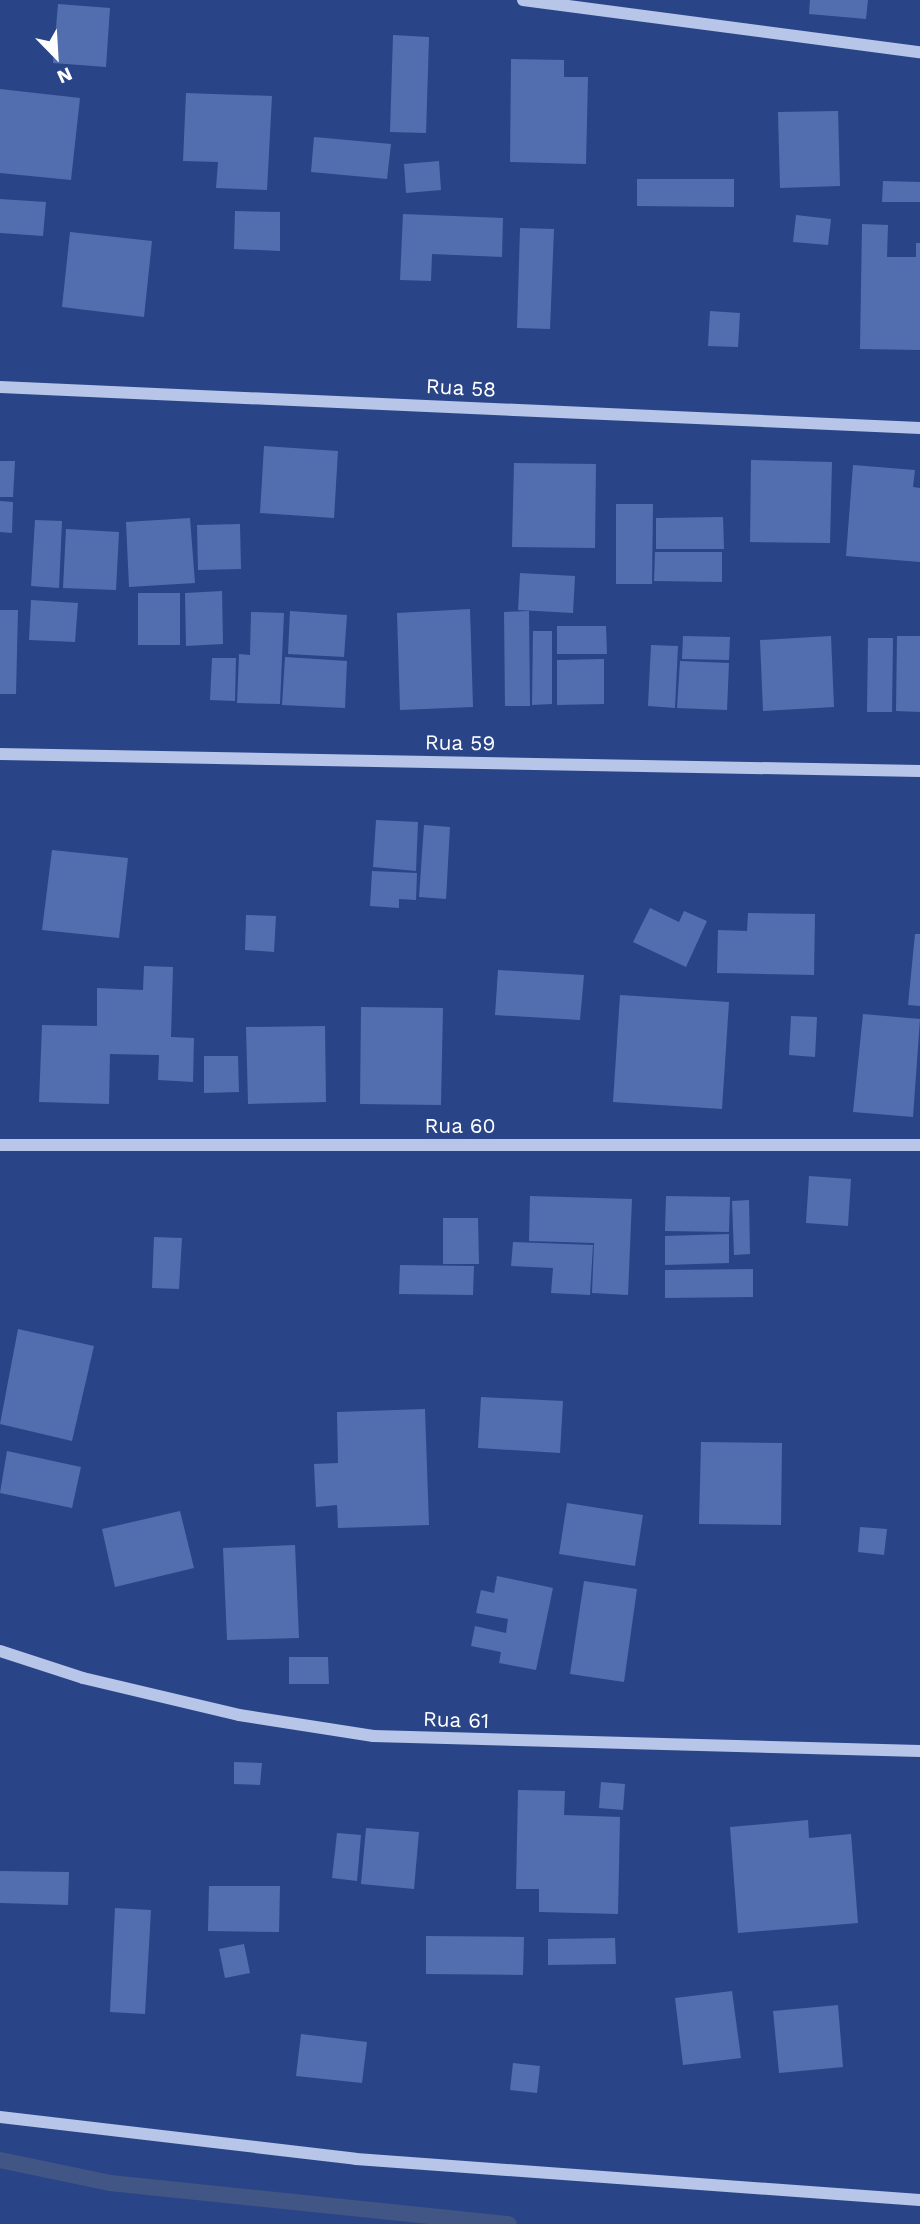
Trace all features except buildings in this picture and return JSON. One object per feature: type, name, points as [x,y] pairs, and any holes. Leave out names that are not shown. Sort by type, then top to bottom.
[{"type":"street","points":[[523,0],[920,52]]},
{"type":"street","name":"Rua 58","points":[[0,387],[920,428]]},
{"type":"street","name":"Rua 59","points":[[0,754],[920,771]]},
{"type":"street","name":"Rua 60","points":[[0,1145],[920,1145]]},
{"type":"street","name":"Rua 61","points":[[0,1651],[83,1678],[239,1715],[373,1736],[920,1751]]},
{"type":"street","points":[[0,2117],[356,2159],[920,2200]]},
{"type":"waterway","points":[[0,2160],[110,2183],[509,2224]]}]
